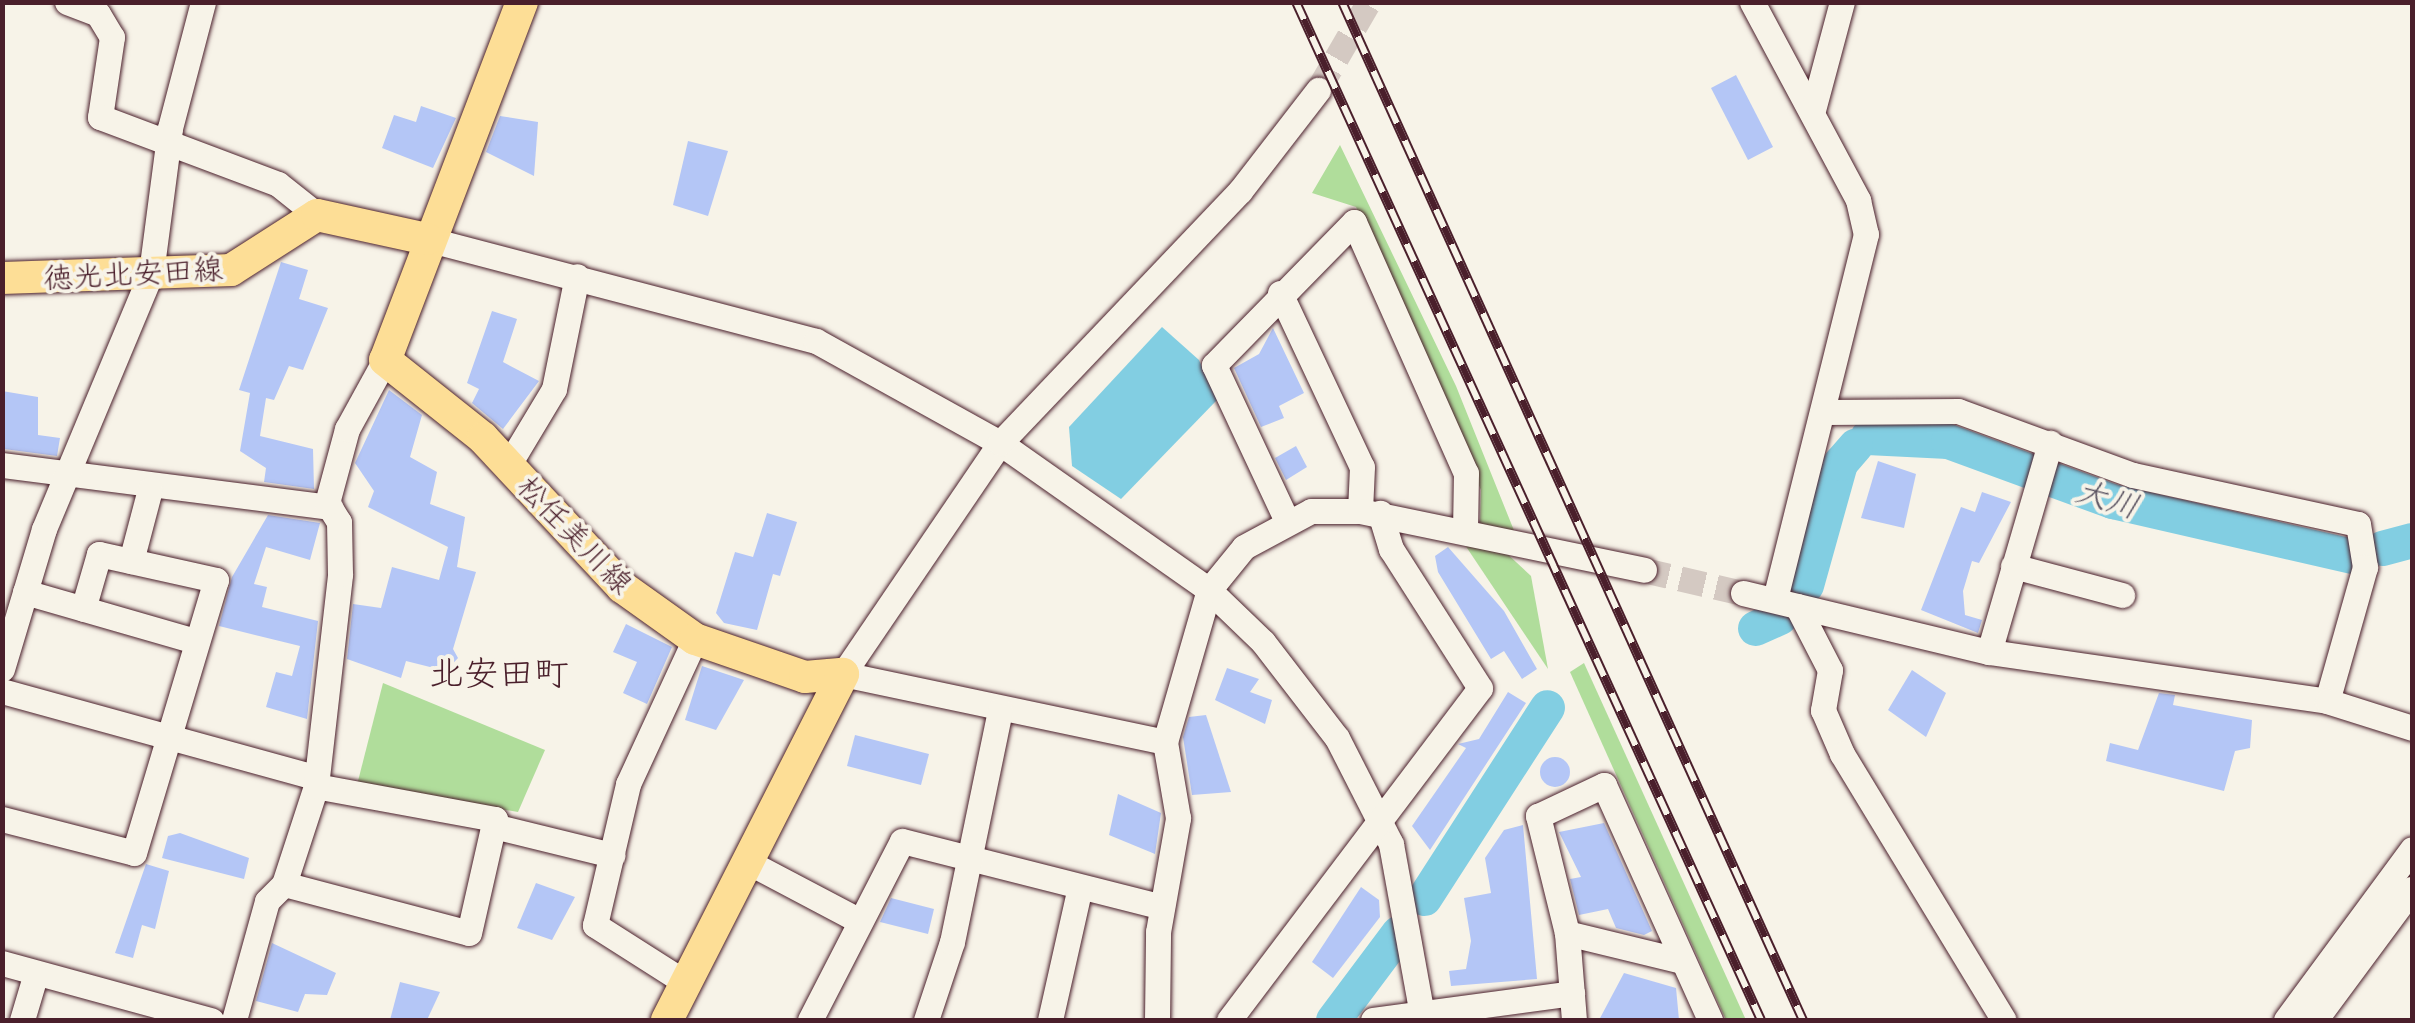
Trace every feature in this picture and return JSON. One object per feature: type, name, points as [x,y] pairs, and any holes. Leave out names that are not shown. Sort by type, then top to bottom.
[{"type":"main road","points":[[385,360],[427,239],[522,2]]},
{"type":"main road","points":[[317,215],[427,239]]},
{"type":"main road","name":"徳光北安田線","points":[[2,278],[231,270],[317,215]]},
{"type":"main road","name":"松任美川線","points":[[385,360],[508,464],[622,587],[695,639],[805,677],[843,674]]},
{"type":"main road","points":[[667,1020],[843,674]]},
{"type":"street","points":[[67,2],[98,14],[112,38],[100,118],[278,184],[317,215]]},
{"type":"street","points":[[2,670],[24,592],[66,476],[151,273],[168,142],[203,2]]},
{"type":"street","points":[[1752,2],[1813,110],[1866,234],[1824,380],[1827,412],[1786,603],[1830,670],[1823,710],[1842,754],[2004,1020]]},
{"type":"street","points":[[1813,110],[1842,2]]},
{"type":"street","points":[[1165,742],[843,674],[1000,443],[1240,190],[1318,90]]},
{"type":"street","points":[[1286,519],[1214,365],[1280,293],[1354,222],[1466,473],[1465,530]]},
{"type":"street","points":[[427,239],[816,341],[1000,443],[1209,590],[1264,642],[1337,738],[1379,820],[1406,891],[1422,1014]]},
{"type":"street","points":[[508,464],[554,389],[578,276]]},
{"type":"street","points":[[1229,1020],[1480,688],[1370,512],[1362,467],[1280,293]]},
{"type":"street","points":[[234,1020],[266,901],[284,884],[314,781],[340,574],[339,522],[330,508],[348,429],[385,360]]},
{"type":"street","points":[[1827,412],[1958,411],[2042,465],[2134,475],[2358,524],[2365,567],[2327,700]]},
{"type":"street","points":[[2,465],[150,489],[330,508]]},
{"type":"street","points":[[1989,652],[2042,465]]},
{"type":"street","points":[[130,561],[150,489]]},
{"type":"street","points":[[1157,1020],[1162,907],[1178,818],[1165,742],[1209,590],[1244,548],[1286,519],[1370,512],[1644,570]]},
{"type":"street","points":[[2,820],[134,853],[163,738],[216,580],[99,554],[83,609]]},
{"type":"street","points":[[2012,566],[2122,596]]},
{"type":"street","points":[[24,592],[194,641]]},
{"type":"street","points":[[1743,593],[1989,652],[2327,700],[2412,728]]},
{"type":"street","points":[[686,983],[596,925],[644,739],[695,639]]},
{"type":"street","points":[[2,691],[314,781],[495,819],[469,933],[284,884]]},
{"type":"street","points":[[926,1020],[968,858],[1000,710]]},
{"type":"street","points":[[1574,1020],[1566,933],[1538,816],[1604,785],[1710,1020]]},
{"type":"street","points":[[494,826],[612,856]]},
{"type":"street","points":[[810,1020],[858,920],[902,841],[1162,907]]},
{"type":"street","points":[[2299,1019],[2412,849]]},
{"type":"street","points":[[748,862],[858,920]]},
{"type":"street","points":[[1050,1020],[1080,887]]},
{"type":"street","points":[[2299,1019],[2412,890]]},
{"type":"street","points":[[1566,933],[1682,961]]},
{"type":"street","points":[[2,963],[211,1020]]},
{"type":"street","points":[[22,1020],[36,972]]},
{"type":"street","points":[[1372,1020],[1572,993]]},
{"type":"green space","points":[[1340,145],[1456,386],[1515,533],[1480,524],[1481,490],[1356,207],[1312,193]]},
{"type":"green space","points":[[1463,542],[1502,549],[1531,576],[1548,669]]},
{"type":"green space","points":[[1584,663],[1746,1020],[1726,1020],[1570,672]]},
{"type":"green space","points":[[383,683],[545,750],[518,812],[357,785]]},
{"type":"water","points":[[1162,327],[1199,360],[1217,400],[1121,499],[1072,466],[1069,427]]},
{"type":"building","points":[[1736,75],[1773,147],[1748,160],[1711,88]]},
{"type":"building","points":[[421,106],[456,118],[433,168],[382,148],[394,115],[416,122]]},
{"type":"building","points":[[500,116],[538,122],[534,176],[486,152]]},
{"type":"building","points":[[688,141],[728,151],[708,216],[673,205]]},
{"type":"building","points":[[281,262],[308,270],[299,299],[328,308],[303,370],[289,366],[274,400],[266,398],[260,436],[313,449],[314,489],[264,482],[266,468],[240,451],[250,393],[239,390]]},
{"type":"building","points":[[492,311],[517,319],[503,362],[539,381],[503,429],[472,403],[479,389],[467,383]]},
{"type":"building","points":[[1273,328],[1304,393],[1279,406],[1284,418],[1261,427],[1234,368],[1259,354]]},
{"type":"building","points":[[389,390],[422,415],[410,457],[437,472],[430,504],[465,517],[457,567],[476,572],[453,649],[458,658],[446,671],[406,661],[401,678],[347,659],[353,604],[381,608],[392,567],[439,580],[448,547],[368,507],[374,491],[355,463]]},
{"type":"building","points":[[2,391],[38,397],[38,435],[60,438],[57,456],[4,449]]},
{"type":"building","points":[[1296,446],[1307,467],[1286,480],[1275,458]]},
{"type":"building","points":[[1878,461],[1916,474],[1904,528],[1861,518]]},
{"type":"building","points":[[1982,492],[2011,502],[1979,563],[1972,561],[1963,591],[1965,615],[1982,620],[1978,633],[1921,610],[1961,507],[1975,512]]},
{"type":"building","points":[[767,513],[797,522],[780,576],[773,574],[757,630],[724,623],[716,613],[735,552],[753,557]]},
{"type":"building","points":[[268,515],[320,523],[310,560],[266,547],[254,584],[267,587],[262,607],[318,621],[307,719],[266,707],[276,672],[292,676],[300,646],[219,626],[232,577]]},
{"type":"building","points":[[1448,547],[1504,611],[1537,669],[1522,679],[1504,651],[1491,659],[1438,572],[1435,556]]},
{"type":"building","points":[[626,624],[672,647],[647,704],[623,693],[637,662],[613,652]]},
{"type":"building","points":[[702,666],[744,680],[716,730],[685,720]]},
{"type":"building","points":[[1227,668],[1259,679],[1250,692],[1272,700],[1265,724],[1215,700]]},
{"type":"building","points":[[1912,670],[1946,693],[1926,737],[1888,710]]},
{"type":"building","points":[[1508,692],[1526,703],[1430,850],[1412,826],[1466,748],[1458,744],[1479,739]]},
{"type":"building","points":[[2159,693],[2175,695],[2173,705],[2252,720],[2250,748],[2235,751],[2224,791],[2106,761],[2110,743],[2138,750]]},
{"type":"building","points":[[1206,715],[1231,792],[1192,795],[1183,737],[1189,717]]},
{"type":"building","points":[[855,735],[929,754],[921,785],[847,766]]},
{"type":"building","points":[[1555,757],[1566,761],[1570,772],[1566,783],[1555,787],[1544,783],[1540,772],[1544,761]]},
{"type":"building","points":[[1118,794],[1161,813],[1155,854],[1109,835]]},
{"type":"building","points":[[1604,823],[1652,931],[1644,935],[1616,928],[1608,909],[1579,915],[1570,879],[1581,877],[1559,832]]},
{"type":"building","points":[[1523,825],[1537,979],[1451,986],[1449,971],[1466,969],[1471,941],[1464,898],[1491,893],[1485,858],[1504,830]]},
{"type":"building","points":[[180,833],[249,858],[244,879],[162,858],[168,836]]},
{"type":"building","points":[[146,864],[169,871],[155,929],[142,925],[133,958],[115,953]]},
{"type":"building","points":[[536,883],[575,897],[552,940],[517,928]]},
{"type":"building","points":[[1361,887],[1379,900],[1380,917],[1333,978],[1312,962]]},
{"type":"building","points":[[891,898],[934,909],[928,934],[880,922]]},
{"type":"building","points":[[272,943],[336,973],[327,995],[305,994],[298,1012],[256,1001]]},
{"type":"building","points":[[1624,973],[1676,988],[1679,1020],[1599,1020]]},
{"type":"building","points":[[400,982],[440,992],[427,1020],[390,1020]]},
{"type":"waterway","name":"大川","points":[[1867,437],[1948,441],[2112,501],[2353,556]]},
{"type":"waterway","name":"大川","points":[[1806,585],[1840,463],[1855,446]]},
{"type":"waterway","name":"大川","points":[[2382,548],[2412,540]]},
{"type":"waterway","name":"大川","points":[[1755,628],[1780,617]]},
{"type":"waterway","name":"大川","points":[[1424,898],[1547,707]]},
{"type":"waterway","name":"大川","points":[[1333,1020],[1398,933]]},
{"type":"tunnel","points":[[1318,90],[1369,2]]},
{"type":"tunnel","points":[[1644,570],[1743,593]]},
{"type":"railway","points":[[1296,2],[1761,1020]]},
{"type":"railway","points":[[1342,2],[1803,1020]]},
{"type":"district","name":"北安田町","points":[[499,671]]}]
